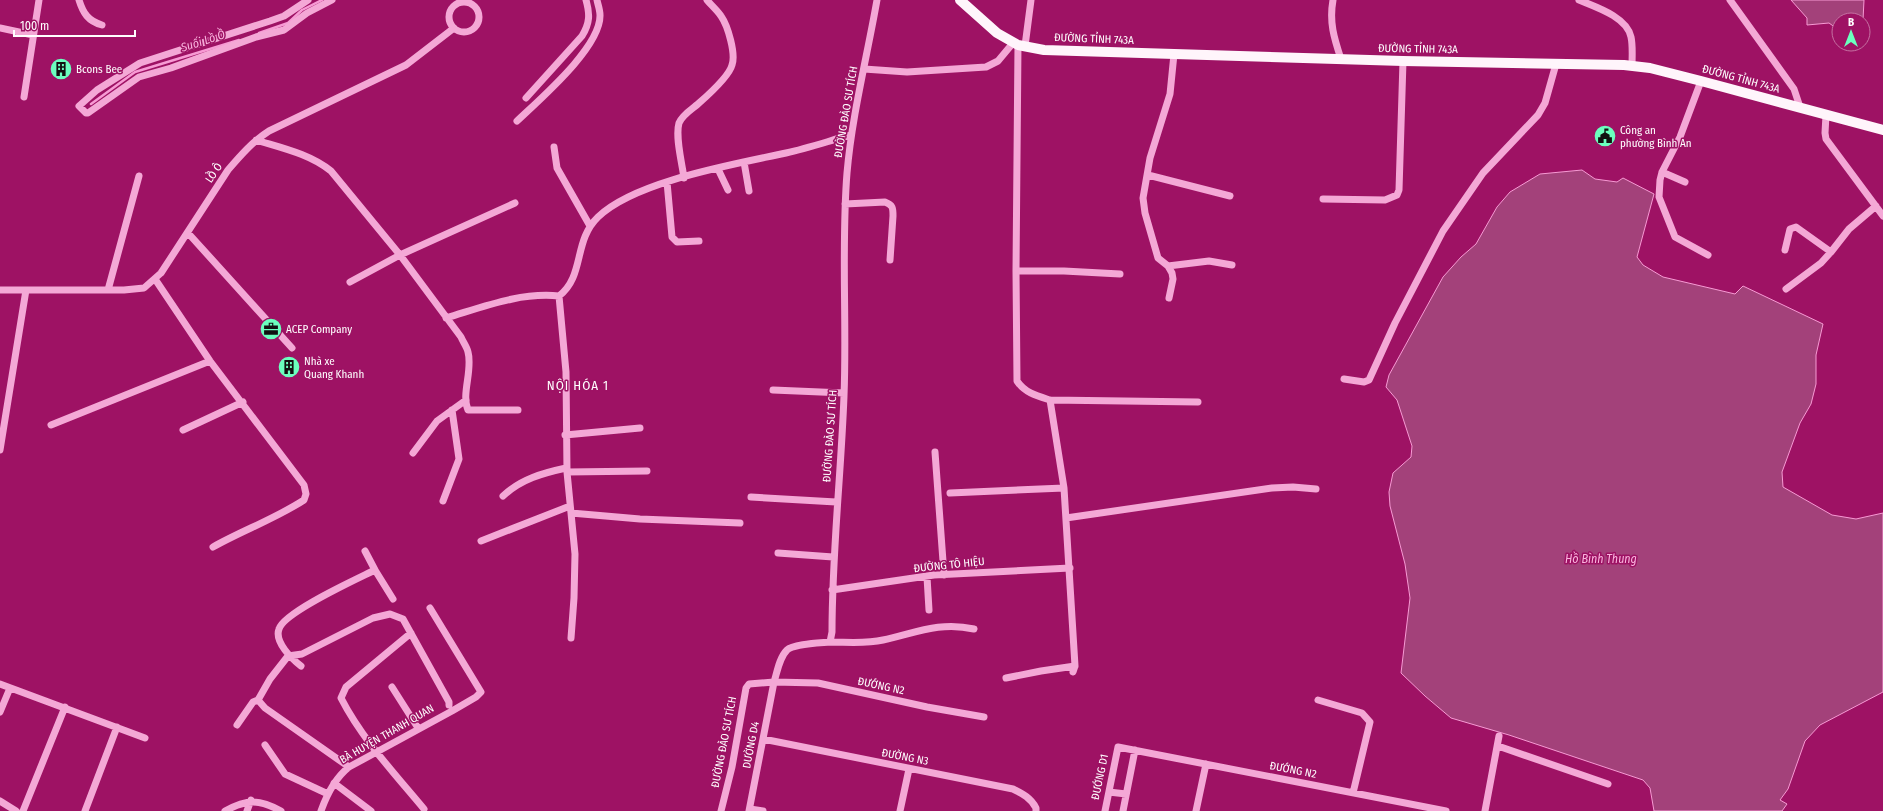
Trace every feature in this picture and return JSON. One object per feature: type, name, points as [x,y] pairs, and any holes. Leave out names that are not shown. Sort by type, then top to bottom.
[{"type":"main road","name":"ĐƯỜNG TỈNH 743A","points":[[960,0],[997,33],[1018,45],[1044,50],[1402,61],[1632,66],[1701,81],[1883,130]]},
{"type":"street","points":[[24,97],[39,0]]},
{"type":"street","points":[[79,0],[84,13],[89,19],[102,25]]},
{"type":"street","points":[[308,0],[284,16],[226,42],[139,77],[88,113],[86,113],[80,106],[97,90],[140,63],[226,42],[284,30],[307,13],[332,0]]},
{"type":"street","points":[[526,98],[586,31],[589,26],[590,16],[586,0]]},
{"type":"street","points":[[517,121],[589,46],[597,29],[600,15],[597,0]]},
{"type":"street","points":[[684,178],[679,141],[679,124],[682,118],[706,96],[727,73],[732,67],[734,60],[731,42],[725,22],[707,0]]},
{"type":"street","name":"ĐƯỜNG ĐÀO SƯ TÍCH","points":[[830,642],[832,632],[833,557],[836,502],[842,440],[844,393],[845,204],[851,135],[877,0]]},
{"type":"street","points":[[1031,0],[1018,45],[1016,272],[1017,381],[1022,388],[1030,394],[1050,400],[1198,402]]},
{"type":"street","points":[[1333,0],[1331,28],[1341,59]]},
{"type":"street","points":[[1579,0],[1605,12],[1625,25],[1631,36],[1632,66]]},
{"type":"street","points":[[1730,0],[1794,89],[1800,107]]},
{"type":"street","points":[[469,2],[477,11],[479,16],[477,25],[469,31],[464,32],[454,28],[450,22],[450,12],[456,5],[469,2]]},
{"type":"street","points":[[0,28],[33,35]]},
{"type":"street","name":"LỒ Ô","points":[[0,290],[108,290],[144,288],[161,274],[228,170],[256,140],[269,131],[406,65],[454,28]]},
{"type":"street","points":[[864,69],[907,72],[986,67],[998,61],[1018,45]]},
{"type":"street","points":[[1169,298],[1173,279],[1168,266],[1158,258],[1145,214],[1143,198],[1150,158],[1170,94],[1174,54]]},
{"type":"street","points":[[1323,199],[1385,200],[1397,195],[1399,190],[1402,61]]},
{"type":"street","points":[[1344,379],[1364,382],[1369,380],[1395,323],[1443,231],[1483,173],[1538,114],[1545,103],[1556,64]]},
{"type":"street","points":[[1701,81],[1680,137],[1662,172],[1659,197],[1675,238],[1708,255]]},
{"type":"street","points":[[1826,114],[1826,139],[1883,216]]},
{"type":"street","points":[[446,318],[504,300],[544,294],[559,296],[572,282],[582,242],[590,226],[606,210],[626,198],[667,182],[744,162],[788,153],[851,135]]},
{"type":"street","points":[[256,140],[287,149],[322,164],[331,171],[400,255],[461,337],[468,351],[470,364],[466,400],[467,409],[470,411],[518,410]]},
{"type":"street","points":[[554,147],[557,168],[590,226]]},
{"type":"street","points":[[744,162],[750,191]]},
{"type":"street","points":[[718,169],[728,190]]},
{"type":"street","points":[[1662,172],[1685,182]]},
{"type":"street","points":[[1148,175],[1230,196]]},
{"type":"street","points":[[108,290],[139,176]]},
{"type":"street","points":[[667,182],[672,237],[677,242],[699,241]]},
{"type":"street","points":[[845,204],[885,202],[891,204],[893,216],[890,260]]},
{"type":"street","points":[[350,282],[400,255],[515,203]]},
{"type":"street","points":[[1786,289],[1821,263],[1849,229],[1876,206]]},
{"type":"street","points":[[1784,250],[1790,229],[1796,227],[1831,252]]},
{"type":"street","points":[[188,233],[292,348]]},
{"type":"street","points":[[1168,266],[1209,261],[1232,265]]},
{"type":"street","points":[[1016,272],[1064,271],[1120,274]]},
{"type":"street","points":[[155,279],[210,361],[243,402],[299,479],[306,494],[304,500],[296,505],[250,529],[237,533],[213,547]]},
{"type":"street","points":[[0,450],[26,290]]},
{"type":"street","points":[[559,296],[566,372],[566,470],[575,554],[571,638]]},
{"type":"street","points":[[51,425],[210,361]]},
{"type":"street","points":[[773,390],[844,393]]},
{"type":"street","points":[[413,453],[431,427],[466,400]]},
{"type":"street","points":[[1006,678],[1041,671],[1074,669],[1070,568],[1064,488],[1050,400]]},
{"type":"street","points":[[184,430],[243,402]]},
{"type":"street","points":[[443,501],[459,459],[452,410]]},
{"type":"street","points":[[565,435],[640,428]]},
{"type":"street","points":[[935,452],[944,575]]},
{"type":"street","points":[[503,496],[511,489],[535,476],[566,470],[647,471]]},
{"type":"street","points":[[950,493],[1064,488]]},
{"type":"street","points":[[1066,518],[1272,488],[1316,489]]},
{"type":"street","points":[[751,497],[836,502]]},
{"type":"street","points":[[481,541],[570,509],[640,519],[740,523]]},
{"type":"street","points":[[365,551],[393,599]]},
{"type":"street","points":[[778,553],[833,557]]},
{"type":"street","name":"ĐƯỜNG TÔ HIỆU","points":[[832,590],[944,575],[1070,568]]},
{"type":"street","points":[[301,666],[288,656],[278,637],[278,630],[282,623],[290,616],[375,570]]},
{"type":"street","points":[[928,577],[929,610]]},
{"type":"street","name":"BÀ HUYỆN THANH QUAN","points":[[321,811],[334,784],[341,774],[349,767],[476,697],[480,692],[430,608]]},
{"type":"street","points":[[237,725],[254,701],[258,700],[270,679],[288,656],[302,654],[373,618],[390,614],[403,619],[449,702],[449,705]]},
{"type":"street","points":[[774,682],[783,656],[787,650],[794,647],[830,642],[881,641],[939,626],[952,625],[974,629]]},
{"type":"street","points":[[411,633],[346,687],[341,698],[376,751],[424,809]]},
{"type":"street","name":"ĐƯỜNG ĐÀO SƯ TÍCH","points":[[721,811],[732,767],[746,688],[749,684],[774,682]]},
{"type":"street","name":"ĐƯỚNG N2","points":[[774,682],[818,683],[927,707],[984,717]]},
{"type":"street","name":"DƯỜNG D4","points":[[750,810],[774,682]]},
{"type":"street","points":[[0,684],[145,738]]},
{"type":"street","points":[[392,686],[418,728]]},
{"type":"street","points":[[0,712],[10,688]]},
{"type":"street","points":[[258,700],[265,708],[349,767]]},
{"type":"street","points":[[1318,700],[1362,713],[1370,722],[1353,793]]},
{"type":"street","points":[[23,811],[65,707]]},
{"type":"street","points":[[85,811],[117,728]]},
{"type":"street","points":[[1485,811],[1499,736]]},
{"type":"street","name":"ĐƯỜNG N3","points":[[763,739],[1013,789],[1026,796],[1036,809]]},
{"type":"street","points":[[265,745],[285,774],[328,794]]},
{"type":"street","points":[[1498,746],[1608,784]]},
{"type":"street","name":"ĐƯỚNG N2","points":[[1118,747],[1446,811]]},
{"type":"street","name":"ĐƯỚNG D1","points":[[1105,811],[1118,747]]},
{"type":"street","points":[[1122,811],[1135,750]]},
{"type":"street","points":[[1196,811],[1206,764]]},
{"type":"street","points":[[900,811],[909,769]]},
{"type":"street","points":[[334,784],[371,811]]},
{"type":"street","points":[[1109,792],[1126,794]]},
{"type":"street","points":[[247,811],[251,800]]},
{"type":"street","points":[[226,811],[251,800],[274,807],[281,811]]},
{"type":"street","points":[[0,801],[16,811]]},
{"type":"street","points":[[750,810],[763,811]]},
{"type":"water","points":[[1791,0],[1864,0],[1863,12],[1831,12],[1831,24],[1829,23],[1807,25],[1807,18]]},
{"type":"water","name":"Hồ Bình Thung","points":[[1582,170],[1595,179],[1617,182],[1623,178],[1654,194],[1637,257],[1643,265],[1663,277],[1735,294],[1743,286],[1823,324],[1816,355],[1816,384],[1811,404],[1800,423],[1782,472],[1783,487],[1832,515],[1856,519],[1883,513],[1883,692],[1820,725],[1805,741],[1788,789],[1780,800],[1787,804],[1782,811],[1654,811],[1650,788],[1643,780],[1509,735],[1451,718],[1401,673],[1410,598],[1405,564],[1390,506],[1389,492],[1393,473],[1411,457],[1412,446],[1397,400],[1386,387],[1389,375],[1443,277],[1461,257],[1476,244],[1497,207],[1510,192],[1540,174]]},
{"type":"waterway","name":"Suối Lồ Ồ","points":[[259,33],[288,23],[302,10],[322,0]]},
{"type":"waterway","name":"Suối Lồ Ồ","points":[[91,104],[135,72],[239,40]]},
{"type":"place","name":"Bcons Bee","points":[[61,69]]},
{"type":"place","name":"Công an phường Bình An","points":[[1605,136]]},
{"type":"place","name":"ACEP Company","points":[[271,329]]},
{"type":"place","name":"Nhà xe Quang Khanh","points":[[289,367]]},
{"type":"district","name":"NỘI HÓA 1","points":[[578,385]]}]
